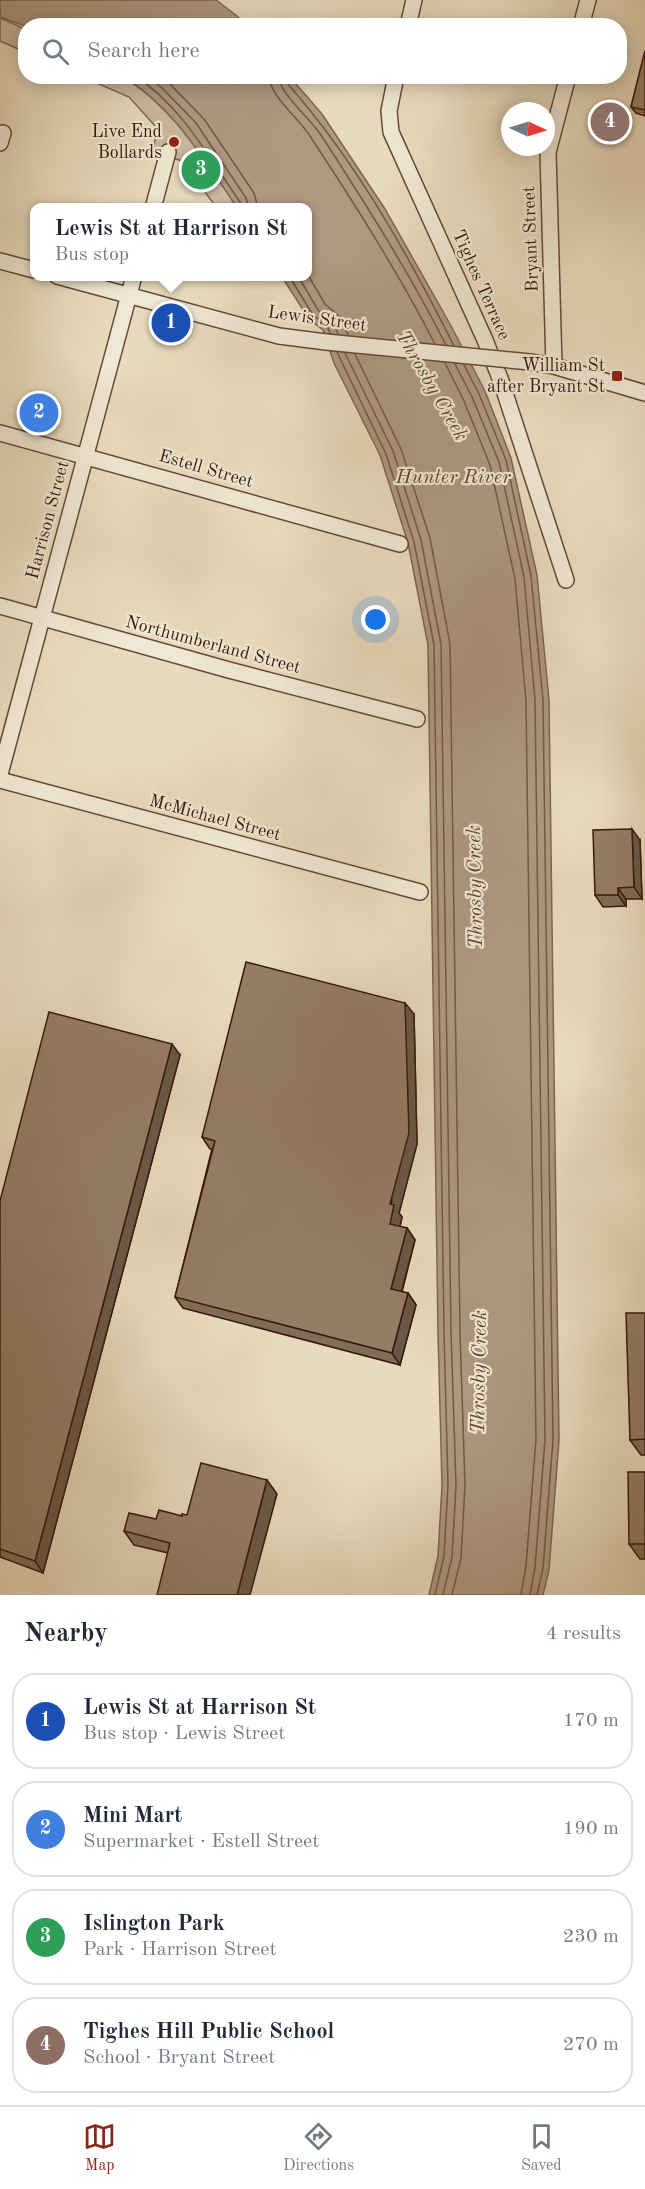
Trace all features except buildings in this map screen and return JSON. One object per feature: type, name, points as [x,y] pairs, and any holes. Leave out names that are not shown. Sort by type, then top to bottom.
[{"type":"street","points":[[410,18],[414,0]]},
{"type":"street","points":[[583,18],[588,0]]},
{"type":"street","name":"Tighes Terrace","points":[[394,84],[388,111],[391,132],[485,340],[501,381],[566,580]]},
{"type":"street","name":"Bryant Street","points":[[542,364],[548,152],[566,84]]},
{"type":"street","points":[[154,203],[168,152]]},
{"type":"street","points":[[0,261],[30,269]]},
{"type":"street","name":"Lewis Street","points":[[75,281],[279,336],[542,364],[645,393]]},
{"type":"street","name":"Harrison Street","points":[[0,774],[133,281]]},
{"type":"street","name":"Estell Street","points":[[0,433],[400,544]]},
{"type":"street","name":"Northumberland Street","points":[[0,606],[229,670],[417,719]]},
{"type":"street","name":"McMichael Street","points":[[0,780],[420,892]]},
{"type":"shaded area","points":[[0,18],[18,26],[18,49],[0,41]]},
{"type":"shaded area","points":[[99,84],[134,84],[162,103],[201,146],[200,154],[220,179],[234,203],[213,203],[182,161],[153,152],[157,128],[129,97]]},
{"type":"water","points":[[0,0],[216,0],[239,18],[18,18],[18,23],[0,17]]},
{"type":"water","name":"Hunter River","points":[[134,84],[296,84],[322,114],[385,209],[485,391],[511,458],[537,575],[549,700],[559,1440],[549,1570],[543,1595],[429,1595],[438,1556],[442,1485],[428,645],[408,543],[380,455],[334,363],[323,330],[309,319],[285,281],[312,281],[312,203],[234,203],[187,136]]},
{"type":"place","name":"Tighes Hill Public School","points":[[610,122]]},
{"type":"place","name":"Live End Bollards","points":[[174,142]]},
{"type":"place","name":"Islington Park","points":[[201,170]]},
{"type":"place","name":"Lewis St at Harrison St","points":[[171,323]]},
{"type":"place","name":"William St after Bryant St","points":[[617,376]]},
{"type":"place","name":"Mini Mart","points":[[39,413]]},
{"type":"water label","name":"Throsby Creek","points":[[431,386]]},
{"type":"water label","name":"Throsby Creek","points":[[476,887]]},
{"type":"water label","name":"Throsby Creek","points":[[480,1372]]}]
